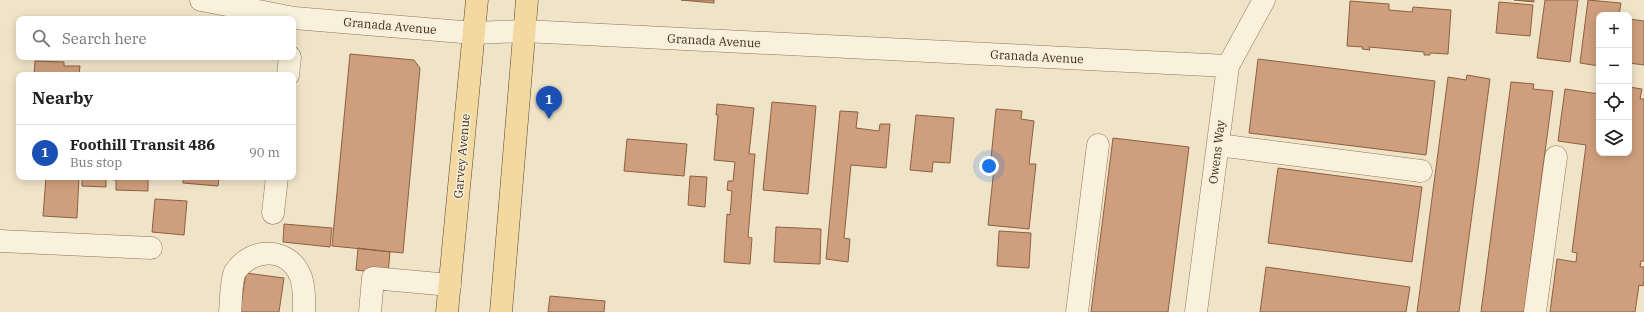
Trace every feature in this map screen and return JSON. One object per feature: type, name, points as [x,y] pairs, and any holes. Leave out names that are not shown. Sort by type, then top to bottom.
[{"type":"main road","name":"Garvey Avenue","points":[[447,312],[478,0]]},
{"type":"main road","points":[[500,312],[527,0]]},
{"type":"street","name":"Granada Avenue","points":[[201,0],[263,16]]},
{"type":"street","name":"Owens Way","points":[[1196,312],[1228,66],[1264,0]]},
{"type":"street","name":"Granada Avenue","points":[[296,24],[474,33],[524,31],[1228,66]]},
{"type":"street","points":[[288,72],[290,60]]},
{"type":"street","points":[[1218,145],[1421,171]]},
{"type":"street","points":[[1077,312],[1098,146]]},
{"type":"street","points":[[1535,312],[1556,157]]},
{"type":"street","points":[[273,213],[277,180]]},
{"type":"street","points":[[0,241],[151,248]]},
{"type":"street","points":[[230,312],[235,273],[249,259],[266,252],[286,257],[300,275],[304,298],[304,312]]},
{"type":"street","points":[[370,312],[373,278],[450,285]]},
{"type":"building","points":[[681,0],[714,0],[714,3]]},
{"type":"building","points":[[1514,0],[1534,0],[1534,2]]},
{"type":"building","points":[[1545,0],[1578,0],[1570,62],[1537,58]]},
{"type":"building","points":[[1588,0],[1621,3],[1620,12],[1596,12],[1596,66],[1580,63]]},
{"type":"building","points":[[1350,1],[1389,4],[1389,10],[1412,12],[1413,7],[1451,10],[1448,54],[1430,53],[1430,55],[1424,55],[1424,52],[1369,47],[1370,50],[1362,49],[1363,47],[1347,46]]},
{"type":"building","points":[[1499,2],[1533,5],[1530,36],[1496,33]]},
{"type":"building","points":[[1632,19],[1644,21],[1644,65],[1632,63]]},
{"type":"building","points":[[350,54],[414,60],[420,68],[403,253],[332,246]]},
{"type":"building","points":[[1258,59],[1435,81],[1426,155],[1249,133]]},
{"type":"building","points":[[35,61],[64,62],[64,66],[80,66],[79,72],[34,72]]},
{"type":"building","points":[[1467,75],[1490,79],[1459,312],[1417,312],[1448,77],[1466,80]]},
{"type":"building","points":[[1511,82],[1534,84],[1533,89],[1553,91],[1524,312],[1481,312]]},
{"type":"building","points":[[1632,87],[1642,89],[1640,99],[1644,99],[1644,261],[1641,261],[1640,267],[1644,267],[1644,280],[1643,286],[1639,285],[1635,312],[1550,312],[1557,259],[1576,262],[1577,253],[1572,252],[1586,145],[1558,141],[1565,89],[1596,94],[1596,156],[1632,156]]},
{"type":"building","points":[[772,102],[816,106],[808,194],[763,190]]},
{"type":"building","points":[[717,104],[754,108],[749,154],[755,154],[748,237],[752,238],[750,264],[724,262],[727,214],[730,215],[732,191],[727,190],[728,181],[733,181],[735,162],[714,160],[718,115],[716,115]]},
{"type":"building","points":[[996,109],[1022,111],[1021,119],[1034,121],[1029,164],[1036,164],[1029,229],[988,225],[994,168],[990,168]]},
{"type":"building","points":[[840,111],[858,112],[856,128],[879,131],[880,124],[890,124],[886,168],[851,165],[844,238],[850,239],[848,262],[826,259]]},
{"type":"building","points":[[916,115],[954,118],[950,163],[933,162],[932,172],[910,170]]},
{"type":"building","points":[[1113,138],[1189,147],[1168,312],[1091,312]]},
{"type":"building","points":[[627,139],[687,144],[684,176],[624,171]]},
{"type":"building","points":[[1278,168],[1422,187],[1412,262],[1268,243]]},
{"type":"building","points":[[690,176],[707,177],[705,207],[688,205]]},
{"type":"building","points":[[46,180],[79,180],[77,218],[43,216]]},
{"type":"building","points":[[82,180],[106,180],[106,187],[82,186]]},
{"type":"building","points":[[116,180],[148,180],[148,191],[116,190]]},
{"type":"building","points":[[183,180],[219,180],[218,186],[183,183]]},
{"type":"building","points":[[155,199],[187,201],[184,235],[152,232]]},
{"type":"building","points":[[284,224],[332,228],[330,247],[283,242]]},
{"type":"building","points":[[776,227],[821,229],[820,264],[774,262]]},
{"type":"building","points":[[999,231],[1031,233],[1029,268],[997,266]]},
{"type":"building","points":[[358,248],[390,252],[388,274],[356,270]]},
{"type":"building","points":[[1266,267],[1410,287],[1406,312],[1260,312]]},
{"type":"building","points":[[246,273],[284,278],[279,312],[240,312]]},
{"type":"building","points":[[550,296],[605,301],[604,312],[548,312]]},
{"type":"place","name":"Foothill Transit 486","points":[[549,119]]}]
